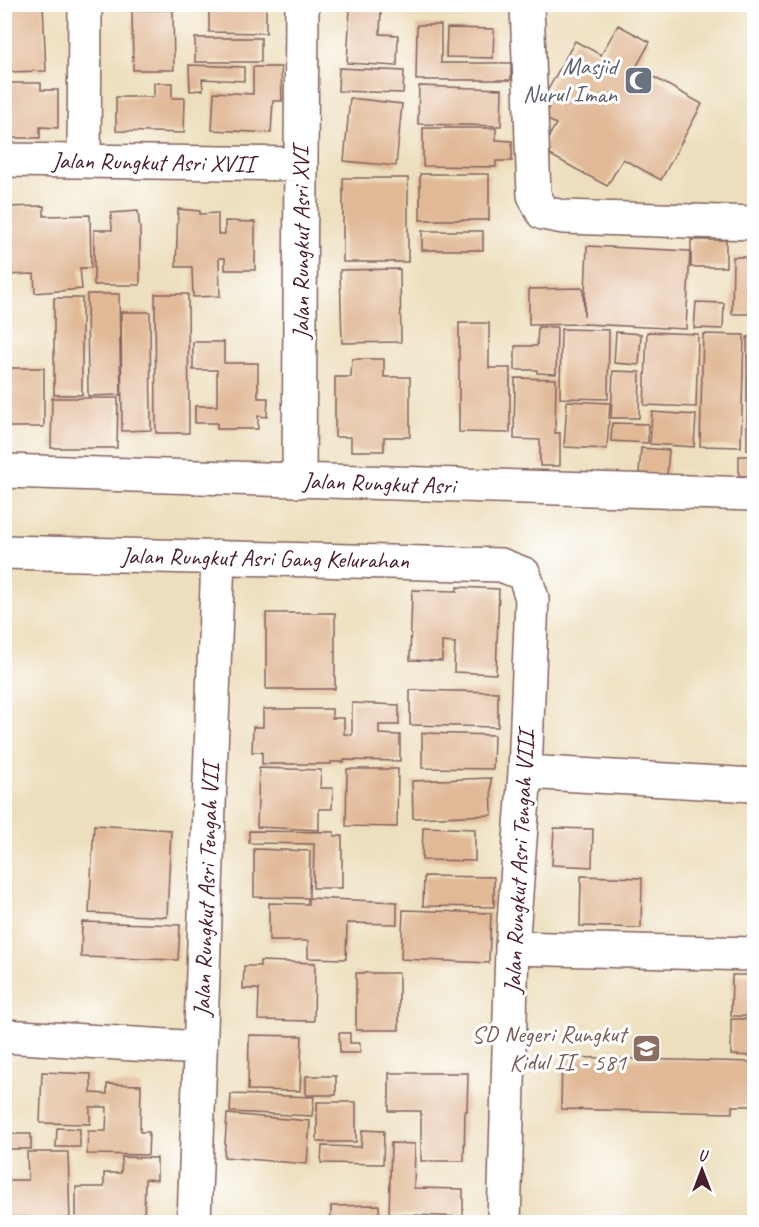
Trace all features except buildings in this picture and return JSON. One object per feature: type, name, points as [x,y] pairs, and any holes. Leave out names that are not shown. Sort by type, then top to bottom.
[{"type":"street","points":[[84,161],[86,4]]},
{"type":"street","name":"Jalan Rungkut Asri XVI","points":[[299,481],[302,4]]},
{"type":"street","points":[[527,4],[534,195],[543,213],[564,217],[754,223]]},
{"type":"street","name":"Jalan Rungkut Asri XVII","points":[[4,160],[302,164]]},
{"type":"street","name":"Jalan Rungkut Asri","points":[[4,471],[754,494]]},
{"type":"street","name":"Jalan Rungkut Asri Gang Kelurahan","points":[[4,552],[501,565],[524,574]]},
{"type":"street","name":"Jalan Rungkut Asri Tengah VII","points":[[194,1222],[218,557]]},
{"type":"street","name":"Jalan Rungkut Asri Tengah VIII","points":[[504,1222],[512,948],[525,772],[532,598],[524,574]]},
{"type":"street","points":[[525,772],[754,785]]},
{"type":"street","points":[[512,948],[754,954]]},
{"type":"street","points":[[4,1036],[200,1048]]},
{"type":"place","name":"Masjid Nurul Iman","points":[[638,80]]},
{"type":"place","name":"SD Negeri Rungkut Kidul II - 581","points":[[647,1048]]}]
